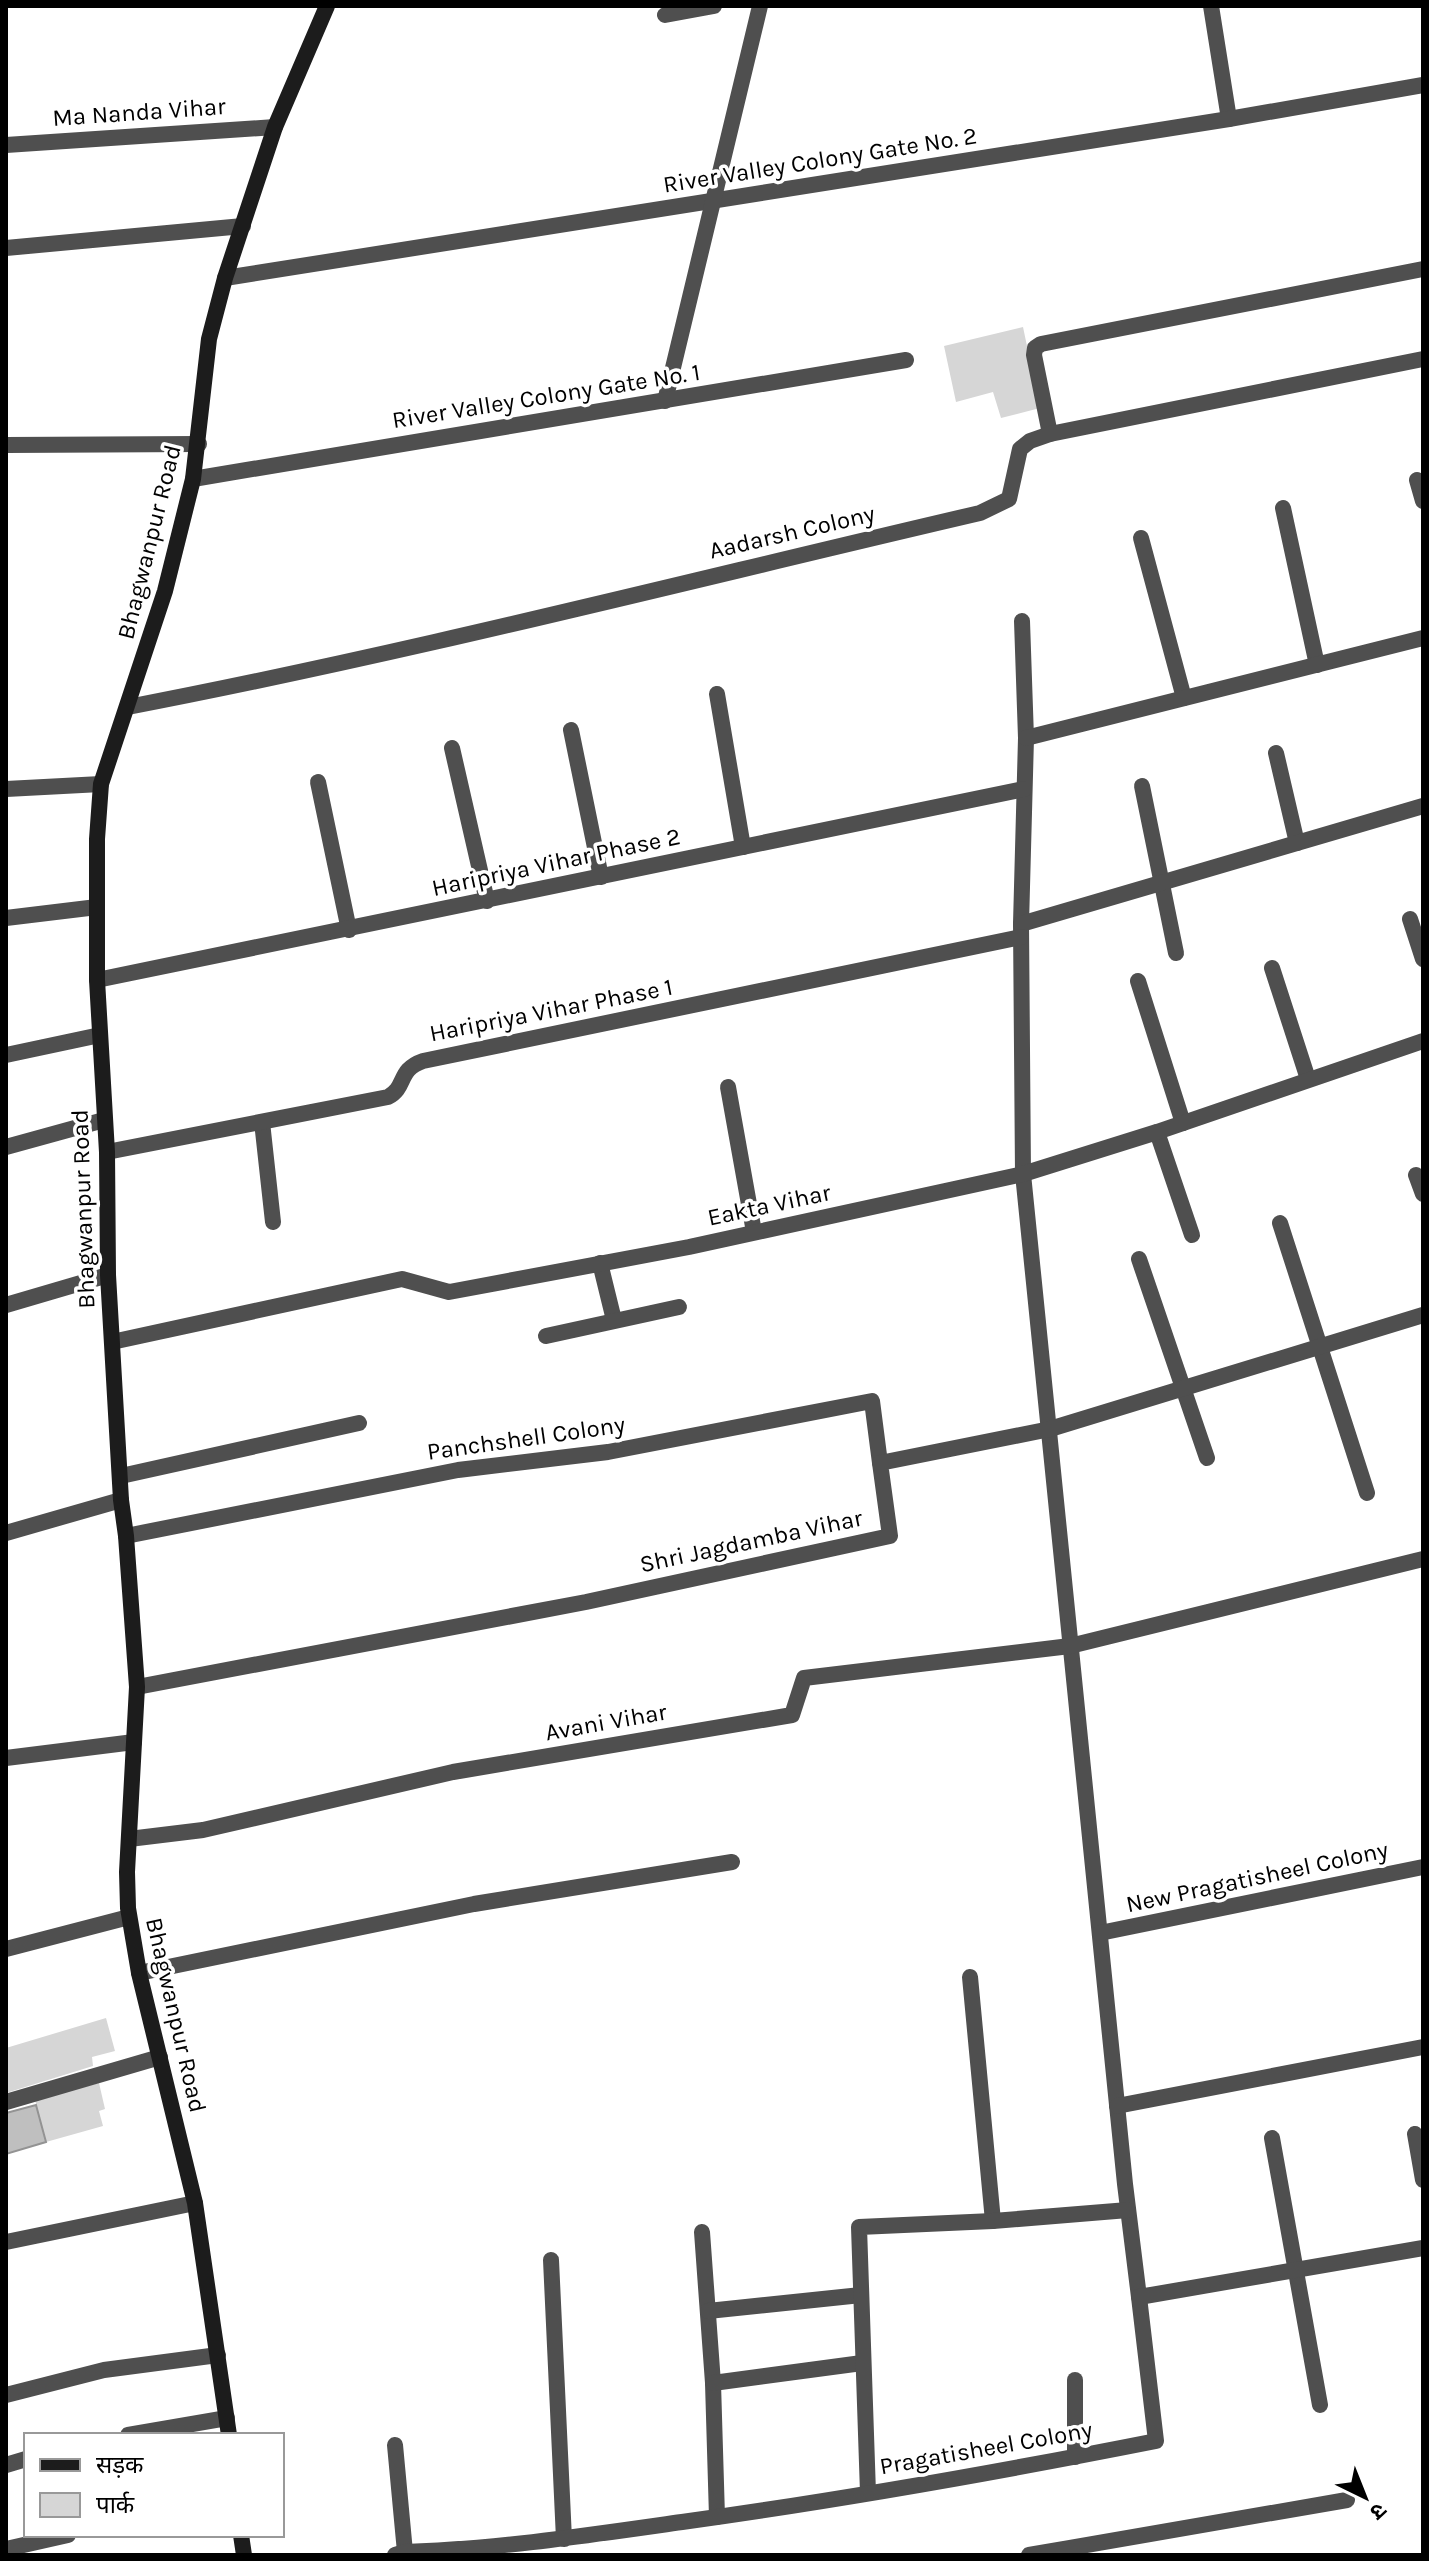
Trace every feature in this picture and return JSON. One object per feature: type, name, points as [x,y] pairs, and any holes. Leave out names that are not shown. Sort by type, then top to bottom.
[{"type":"street","points":[[665,15],[714,6]]},
{"type":"street","points":[[665,401],[760,6]]},
{"type":"street","points":[[1211,6],[1229,119]]},
{"type":"street","name":"Bhagwanpur Road","points":[[229,2433],[195,2203],[139,1973],[129,1917],[127,1872],[137,1687],[121,1500],[108,1275],[107,1152],[97,980],[97,839],[101,784],[165,591],[193,479],[209,339],[225,278],[275,127],[332,7]]},
{"type":"street","name":"River Valley Colony Gate No. 2","points":[[225,278],[1229,119],[1423,85]]},
{"type":"street","name":"Ma Nanda Vihar","points":[[6,145],[275,127]]},
{"type":"street","points":[[6,248],[243,226]]},
{"type":"street","points":[[1050,434],[1034,355],[1035,348],[1041,344],[1423,269]]},
{"type":"street","name":"Aadarsh Colony","points":[[128,707],[501,627],[980,513],[1009,499],[1020,449],[1030,441],[1050,434],[1423,359]]},
{"type":"street","name":"River Valley Colony Gate No. 1","points":[[193,479],[906,360]]},
{"type":"street","points":[[6,445],[199,444]]},
{"type":"street","points":[[1417,480],[1423,501]]},
{"type":"street","points":[[1283,508],[1317,665]]},
{"type":"street","points":[[1141,538],[1184,698]]},
{"type":"street","points":[[1022,621],[1026,738],[1021,930],[1023,1174],[1139,2297],[1423,2248]]},
{"type":"street","points":[[1026,738],[1423,638]]},
{"type":"street","points":[[717,694],[743,847]]},
{"type":"street","points":[[571,730],[601,877]]},
{"type":"street","points":[[452,748],[487,901]]},
{"type":"street","points":[[1276,753],[1297,843]]},
{"type":"street","points":[[318,782],[349,930]]},
{"type":"street","points":[[6,789],[101,784]]},
{"type":"street","points":[[1142,786],[1176,953]]},
{"type":"street","name":"Haripriya Vihar Phase 2","points":[[97,980],[1024,789]]},
{"type":"street","name":"Haripriya Vihar Phase 1","points":[[107,1152],[388,1097],[396,1093],[407,1069],[423,1061],[1021,930],[1162,883],[1423,806]]},
{"type":"street","points":[[6,918],[97,907]]},
{"type":"street","points":[[1410,919],[1423,959]]},
{"type":"street","points":[[1272,968],[1308,1079]]},
{"type":"street","points":[[1138,981],[1183,1123]]},
{"type":"street","points":[[6,1055],[100,1035]]},
{"type":"street","name":"Eakta Vihar","points":[[112,1342],[402,1279],[449,1292],[754,1232],[1023,1174],[1157,1132],[1423,1041]]},
{"type":"street","points":[[728,1087],[754,1232]]},
{"type":"street","points":[[6,1147],[104,1120]]},
{"type":"street","points":[[262,1122],[273,1222]]},
{"type":"street","points":[[1157,1132],[1192,1235]]},
{"type":"street","points":[[1416,1175],[1423,1194]]},
{"type":"street","points":[[1280,1223],[1367,1493]]},
{"type":"street","points":[[1139,1259],[1207,1458]]},
{"type":"street","points":[[600,1263],[614,1320]]},
{"type":"street","points":[[6,1305],[108,1275]]},
{"type":"street","points":[[546,1336],[679,1307]]},
{"type":"street","points":[[880,1463],[1050,1429],[1423,1315]]},
{"type":"street","name":"Panchshell Colony","points":[[126,1536],[442,1473],[608,1452],[872,1401],[880,1463]]},
{"type":"street","points":[[121,1476],[359,1423]]},
{"type":"street","name":"Shri Jagdamba Vihar","points":[[137,1687],[586,1602],[890,1536],[880,1463]]},
{"type":"street","points":[[6,1533],[121,1500]]},
{"type":"street","points":[[1070,1646],[1423,1559]]},
{"type":"street","name":"Avani Vihar","points":[[129,1839],[203,1830],[453,1772],[792,1715],[804,1678],[1070,1646]]},
{"type":"street","points":[[6,1758],[134,1742]]},
{"type":"street","points":[[139,1973],[474,1904],[732,1862]]},
{"type":"street","name":"New Pragatisheel Colony","points":[[1100,1933],[1423,1867]]},
{"type":"street","points":[[6,1949],[129,1917]]},
{"type":"street","points":[[970,1977],[993,2221]]},
{"type":"street","points":[[1117,2106],[1423,2047]]},
{"type":"street","points":[[6,2102],[160,2057]]},
{"type":"street","points":[[1415,2134],[1423,2180]]},
{"type":"street","points":[[1272,2138],[1320,2405]]},
{"type":"street","points":[[6,2242],[195,2203]]},
{"type":"street","points":[[868,2493],[859,2227],[993,2221],[1128,2210]]},
{"type":"street","points":[[702,2232],[713,2383],[717,2517]]},
{"type":"street","points":[[551,2260],[564,2539]]},
{"type":"street","points":[[708,2311],[861,2295]]},
{"type":"street","name":"Pragatisheel Colony","points":[[400,2553],[466,2550],[564,2539],[717,2517],[1156,2441],[1139,2297]]},
{"type":"street","points":[[6,2395],[104,2370],[218,2355]]},
{"type":"street","points":[[713,2383],[862,2363]]},
{"type":"street","points":[[1075,2380],[1075,2457]]},
{"type":"street","points":[[140,2433],[227,2418]]},
{"type":"street","points":[[395,2445],[400,2553]]},
{"type":"street","points":[[1029,2555],[1347,2500]]},
{"type":"street","points":[[6,2549],[59,2537]]},
{"type":"green space","points":[[1023,327],[1040,408],[1001,418],[993,392],[956,402],[944,346]]},
{"type":"green space","points":[[106,2018],[115,2051],[92,2057],[93,2066],[6,2093],[6,2048]]},
{"type":"green space","points":[[99,2083],[105,2109],[99,2111],[103,2126],[46,2142],[35,2100]]},
{"type":"building","points":[[36,2105],[46,2142],[6,2154],[6,2113]]}]
